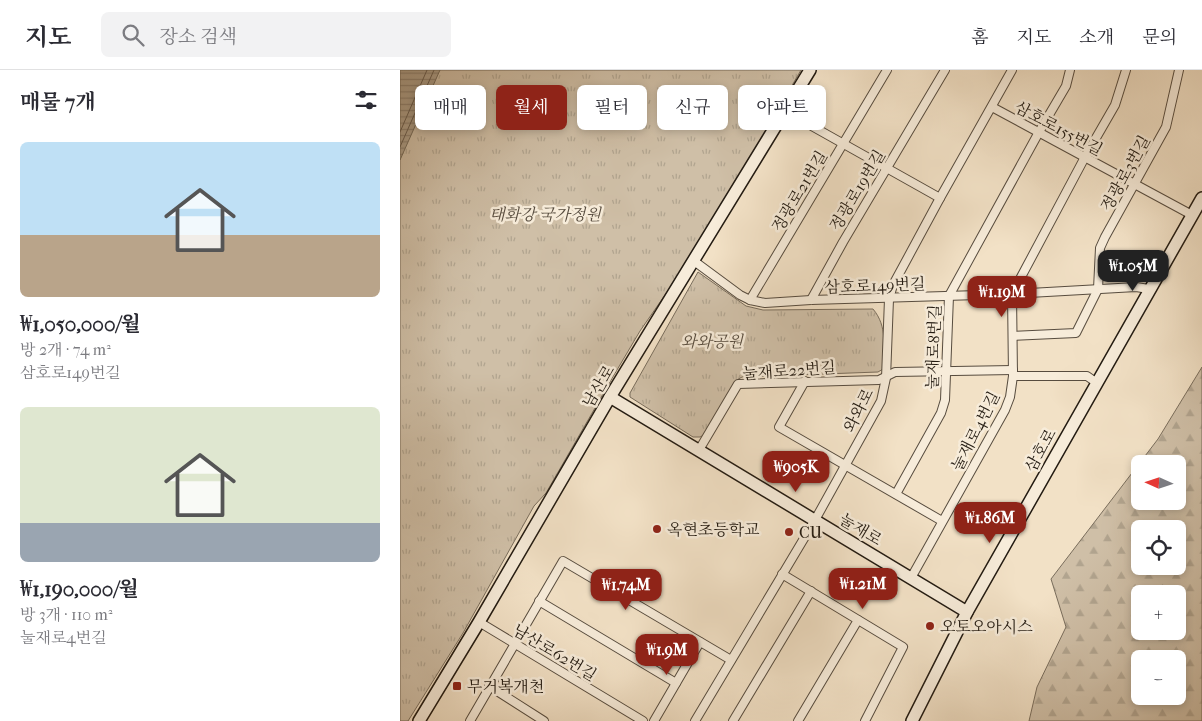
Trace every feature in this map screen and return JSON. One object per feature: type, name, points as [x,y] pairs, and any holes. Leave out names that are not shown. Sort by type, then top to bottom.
[{"type":"main road","name":"남산로","points":[[801,85],[810,70]]},
{"type":"main road","name":"남산로","points":[[419,721],[610,397],[773,130]]},
{"type":"main road","name":"삼호로","points":[[912,721],[967,612],[1202,198]]},
{"type":"main road","name":"눌재로","points":[[610,397],[967,612]]},
{"type":"street","name":"정광로21번길","points":[[750,300],[887,70]]},
{"type":"street","name":"정광로19번길","points":[[811,300],[886,168],[945,70]]},
{"type":"street","name":"와와로","points":[[695,721],[815,520],[881,401],[886,378],[890,298],[894,285],[940,198],[1012,70]]},
{"type":"street","name":"눌재로8번길","points":[[896,494],[940,414],[945,400],[949,296],[1038,132],[1066,86],[1070,70]]},
{"type":"street","name":"눌재로4번길","points":[[911,578],[1005,410],[1010,397],[1013,373],[1012,294],[1115,105],[1126,70]]},
{"type":"street","name":"정광로3번길","points":[[1098,289],[1100,248],[1166,127],[1179,70]]},
{"type":"street","name":"삼호로155번길","points":[[992,107],[1192,215]]},
{"type":"street","points":[[819,130],[940,198]]},
{"type":"street","name":"삼호로149번길","points":[[694,261],[722,283],[750,300],[764,304],[811,300],[1012,294],[1136,287],[1149,289]]},
{"type":"street","points":[[1013,336],[1076,333],[1098,289]]},
{"type":"street","name":"눌재로22번길","points":[[699,450],[738,384],[879,380],[895,372],[1087,376],[1097,383]]},
{"type":"street","points":[[805,382],[779,427],[942,521]]},
{"type":"street","points":[[470,721],[562,561],[731,660]]},
{"type":"street","points":[[782,574],[903,647],[865,721]]},
{"type":"street","points":[[734,720],[810,591]]},
{"type":"street","points":[[539,601],[676,683]]},
{"type":"street","points":[[798,721],[858,620]]},
{"type":"street","name":"남산로62번길","points":[[479,622],[644,721]]},
{"type":"street","points":[[654,721],[700,642]]},
{"type":"street","points":[[489,686],[533,718],[544,721]]},
{"type":"green space","name":"태화강 국가정원","points":[[439,70],[801,70],[792,85],[738,85],[738,130],[766,130],[718,213],[640,331],[546,493],[534,506],[463,633],[408,721],[400,721],[400,154],[415,122],[415,130],[486,130],[486,85],[432,85]]},
{"type":"green space","name":"와와공원","points":[[698,272],[746,306],[763,310],[873,309],[878,316],[883,330],[883,369],[878,372],[742,377],[735,381],[706,434],[700,437],[693,437],[630,397],[630,393]]},
{"type":"green space","points":[[1202,367],[1202,721],[1029,721],[1037,687],[1066,627],[1051,579],[1131,474],[1131,510],[1186,510],[1186,455],[1146,455],[1158,439]]},
{"type":"water","points":[[400,70],[440,70],[433,85],[415,85],[415,126],[400,160]]},
{"type":"place","name":"옥현초등학교","points":[[657,529]]},
{"type":"place","name":"CU","points":[[789,532]]},
{"type":"place","name":"오토오아시스","points":[[930,626]]},
{"type":"place","name":"무거복개천","points":[[457,686]]}]
